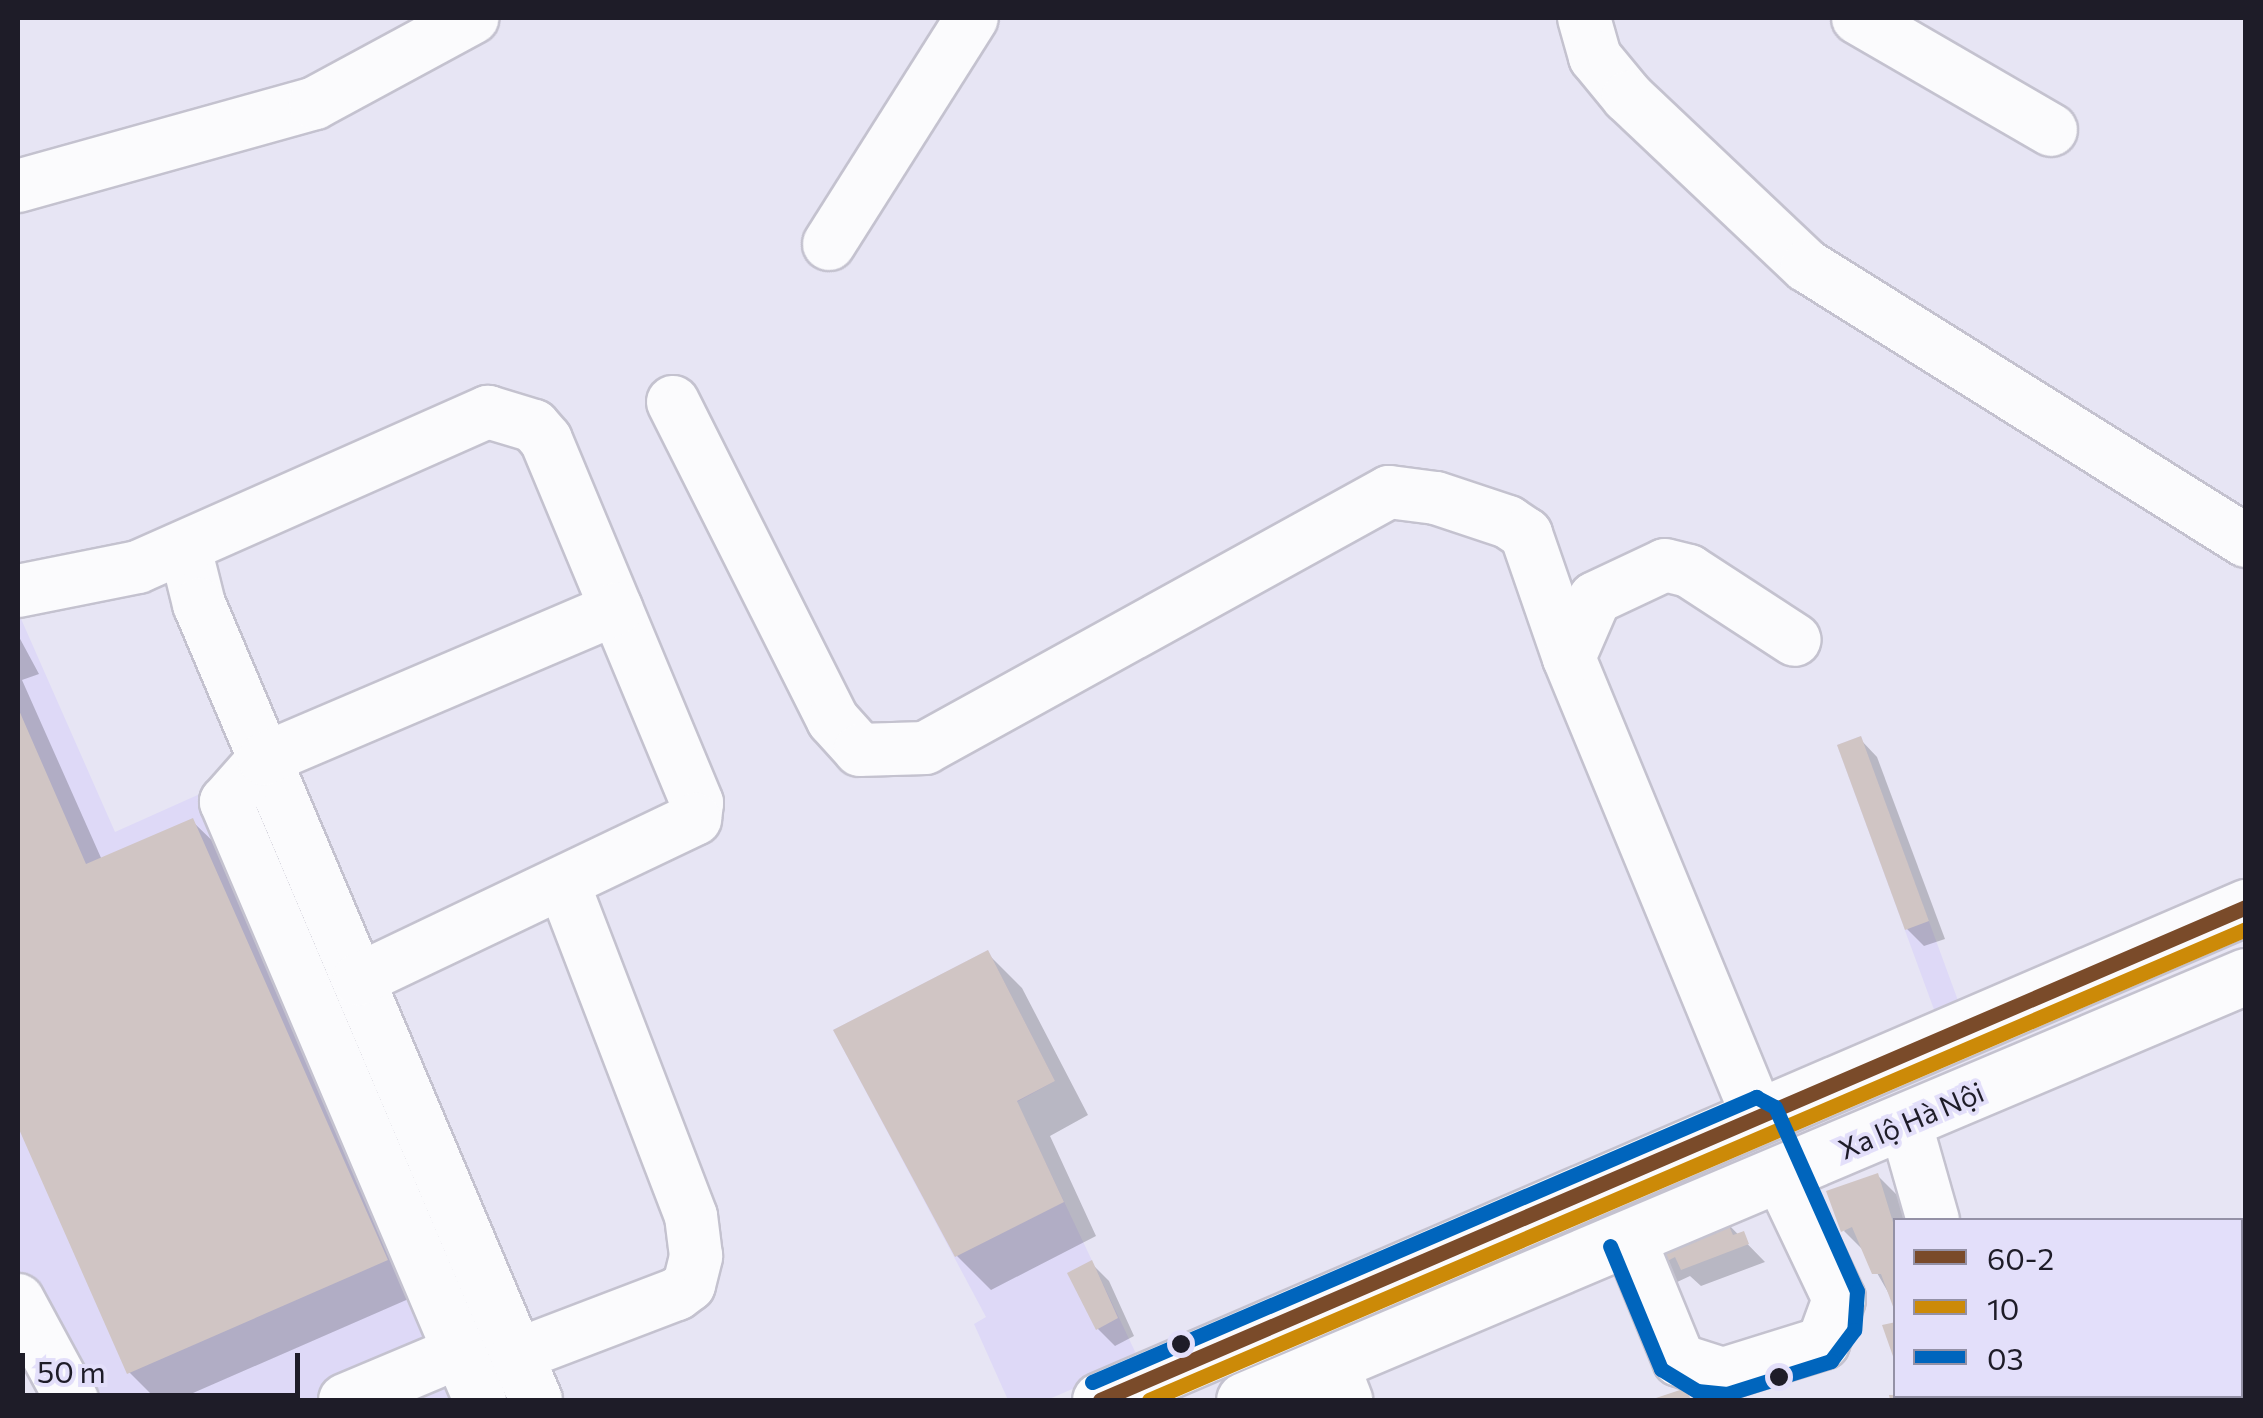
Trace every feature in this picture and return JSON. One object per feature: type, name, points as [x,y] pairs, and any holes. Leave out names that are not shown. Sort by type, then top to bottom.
[{"type":"highway","points":[[1100,1400],[2246,906]]},
{"type":"highway","name":"Xa lộ Hà Nội","points":[[1244,1400],[1339,1382],[1629,1238],[2246,976]]},
{"type":"highway","points":[[1885,1062],[1906,1122]]},
{"type":"highway","points":[[1758,1117],[1780,1175]]},
{"type":"street","points":[[18,186],[315,103],[472,18]]},
{"type":"street","points":[[829,244],[972,18]]},
{"type":"street","points":[[1584,18],[1594,57],[1628,98],[1807,266],[2246,541]]},
{"type":"street","points":[[1858,18],[2051,130]]},
{"type":"street","points":[[674,402],[833,720],[860,750],[925,748],[1389,492],[1480,512],[1526,534],[1569,658],[1758,1117]]},
{"type":"street","points":[[18,591],[138,567],[488,412],[518,416],[546,440],[698,803],[695,819],[358,980]]},
{"type":"street","points":[[184,548],[199,604],[526,1378],[677,1294],[689,1285],[696,1256],[691,1216],[563,883]]},
{"type":"street","points":[[1569,658],[1596,598],[1665,564],[1689,570],[1794,640]]},
{"type":"street","points":[[480,1400],[226,802],[264,758],[616,609]]},
{"type":"street","points":[[1906,1122],[1932,1218]]},
{"type":"street","points":[[1629,1238],[1679,1360],[1724,1374],[1823,1343],[1838,1299],[1780,1175]]},
{"type":"street","points":[[18,1300],[72,1400]]},
{"type":"street","points":[[345,1400],[458,1352]]},
{"type":"shaded area","points":[[18,612],[115,832],[211,789],[472,1400],[47,1400],[18,1336]]},
{"type":"shaded area","points":[[1861,736],[1960,1006],[1936,1015],[1837,745]]},
{"type":"shaded area","points":[[988,950],[1055,1081],[1017,1102],[1139,1360],[1047,1400],[1008,1400],[974,1324],[986,1317],[833,1030]]},
{"type":"building","points":[[18,708],[86,864],[193,818],[388,1260],[127,1374],[18,1127]]},
{"type":"building","points":[[1861,736],[1929,921],[1905,930],[1837,745]]},
{"type":"building","points":[[988,950],[1055,1081],[1017,1101],[1064,1202],[955,1257],[833,1030]]},
{"type":"building","points":[[1878,1173],[1893,1222],[1893,1307],[1881,1274],[1872,1274],[1852,1227],[1841,1232],[1826,1191]]},
{"type":"building","points":[[1726,1219],[1733,1235],[1744,1231],[1749,1244],[1681,1270],[1675,1257],[1656,1267],[1649,1252]]},
{"type":"building","points":[[1092,1260],[1118,1318],[1096,1330],[1067,1273]]},
{"type":"building","points":[[1893,1323],[1893,1356],[1882,1325]]},
{"type":"building","points":[[1686,1388],[1691,1400],[1650,1400]]},
{"type":"building","points":[[1889,1395],[1942,1398],[1942,1400],[1890,1400]]},
{"type":"transit line","name":"60-2","points":[[1100,1400],[2246,907]]},
{"type":"transit line","name":"10","points":[[1149,1400],[2246,929]]},
{"type":"transit line","name":"03","points":[[1092,1382],[1756,1097],[1775,1107],[1857,1291],[1854,1330],[1831,1361],[1727,1394],[1697,1391],[1661,1369],[1610,1246]]}]
